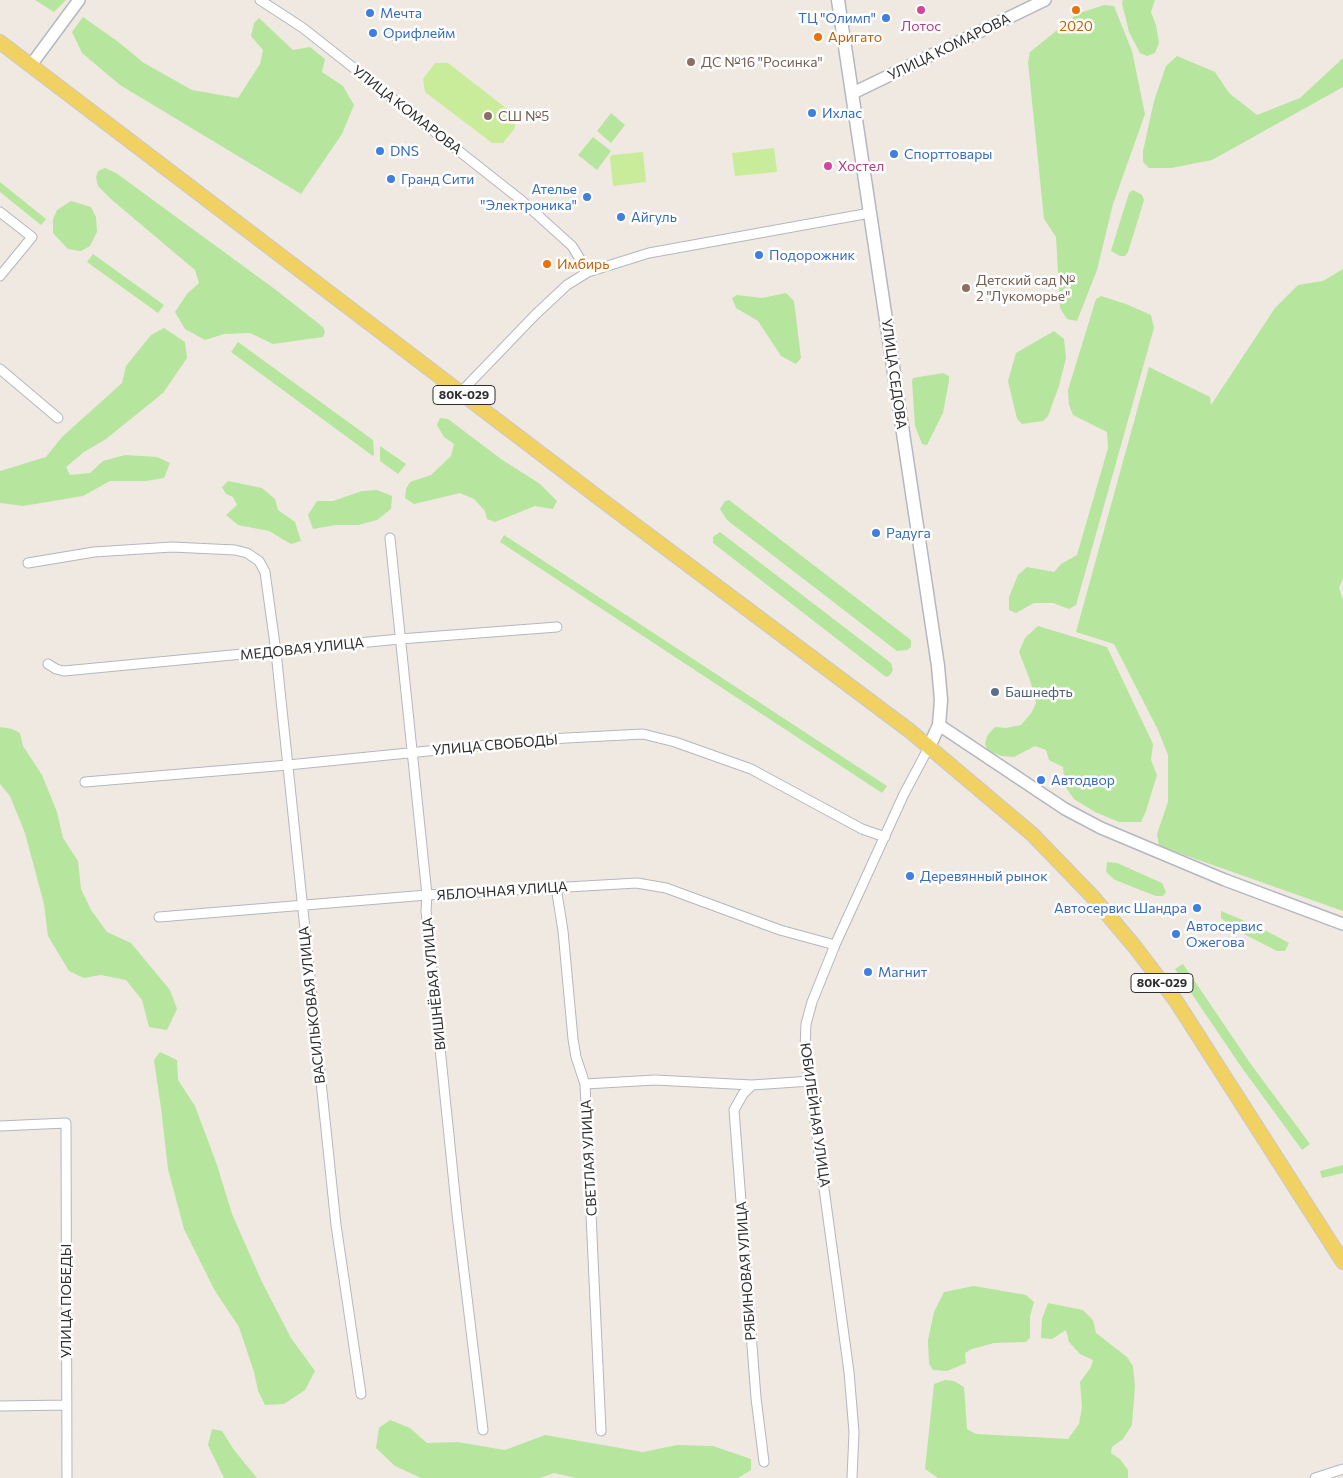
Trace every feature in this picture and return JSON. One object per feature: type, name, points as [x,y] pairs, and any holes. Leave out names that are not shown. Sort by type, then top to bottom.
[{"type":"main road","name":"УЛИЦА СЕДОВА","points":[[838,0],[938,666],[941,700],[939,725],[929,747]]},
{"type":"main road","name":"80К-029","points":[[0,42],[929,747],[1032,834],[1092,896],[1135,947],[1176,1001],[1343,1262]]},
{"type":"street","points":[[31,65],[78,0]]},
{"type":"street","name":"УЛИЦА КОМАРОВА","points":[[260,0],[303,28],[520,200],[572,246],[588,272]]},
{"type":"street","name":"УЛИЦА КОМАРОВА","points":[[852,93],[1045,0]]},
{"type":"street","points":[[0,212],[32,237],[0,276]]},
{"type":"street","points":[[460,392],[567,285],[588,272],[649,253],[870,213]]},
{"type":"street","points":[[0,369],[58,418]]},
{"type":"street","name":"ВИШНЁВАЯ УЛИЦА","points":[[390,538],[427,895],[426,911],[457,1214],[483,1430]]},
{"type":"street","name":"ВАСИЛЬКОВАЯ УЛИЦА","points":[[28,563],[104,551],[172,547],[235,550],[248,553],[259,561],[265,572],[276,652],[336,1225],[361,1394]]},
{"type":"street","name":"МЕДОВАЯ УЛИЦА","points":[[48,664],[64,671],[400,639],[558,627]]},
{"type":"street","points":[[939,725],[1065,809],[1102,828],[1225,880],[1343,924]]},
{"type":"street","name":"УЛИЦА СВОБОДЫ","points":[[85,782],[288,765],[548,739],[643,734],[675,742],[751,769],[862,829],[885,836]]},
{"type":"street","name":"ЮБИЛЕЙНАЯ УЛИЦА","points":[[852,1478],[854,1432],[849,1372],[804,1036],[807,1015],[835,945],[904,794],[929,747]]},
{"type":"street","name":"ЯБЛОЧНАЯ УЛИЦА","points":[[159,917],[427,895],[637,883],[666,888],[780,930],[835,945]]},
{"type":"street","name":"СВЕТЛАЯ УЛИЦА","points":[[556,887],[563,931],[573,1039],[585,1084],[601,1431]]},
{"type":"street","points":[[585,1084],[655,1080],[752,1085],[811,1081]]},
{"type":"street","name":"РЯБИНОВАЯ УЛИЦА","points":[[752,1085],[742,1094],[734,1110],[756,1398],[764,1462]]},
{"type":"street","name":"УЛИЦА ПОБЕДЫ","points":[[0,1126],[66,1123],[67,1478]]},
{"type":"street","points":[[0,1406],[67,1405]]},
{"type":"street","points":[[1315,1478],[1343,1469]]},
{"type":"green space","points":[[35,0],[66,0],[54,12]]},
{"type":"green space","points":[[1123,0],[1155,0],[1151,12],[1156,25],[1159,43],[1155,53],[1147,56],[1140,53],[1129,32],[1122,3]]},
{"type":"green space","points":[[1104,5],[1114,6],[1132,51],[1145,114],[1113,204],[1097,270],[1077,321],[1067,319],[1060,308],[1056,237],[1044,219],[1028,62],[1030,52],[1077,14]]},
{"type":"green space","points":[[83,17],[144,63],[192,90],[238,98],[260,64],[263,50],[251,36],[254,23],[259,18],[293,50],[310,47],[325,59],[322,72],[343,86],[354,105],[342,134],[301,194],[120,85],[82,53],[72,32]]},
{"type":"green space","points":[[1177,56],[1215,72],[1229,93],[1257,115],[1300,98],[1343,58],[1343,87],[1212,160],[1171,168],[1149,168],[1143,162],[1143,151],[1154,101],[1166,66]]},
{"type":"green space","points":[[435,63],[448,63],[515,115],[515,128],[503,143],[492,143],[425,92],[423,79]]},
{"type":"green space","points":[[611,113],[625,125],[611,143],[597,131]]},
{"type":"green space","points":[[593,137],[611,151],[597,170],[578,155]]},
{"type":"green space","points":[[774,148],[777,172],[735,176],[732,153]]},
{"type":"green space","points":[[643,152],[646,182],[613,186],[610,157],[612,155]]},
{"type":"green space","points":[[105,168],[116,173],[276,290],[323,327],[325,332],[323,337],[273,344],[250,333],[224,334],[205,340],[185,329],[175,312],[187,294],[199,283],[195,270],[98,186],[96,177],[98,171]]},
{"type":"green space","points":[[0,182],[46,219],[41,225],[0,192]]},
{"type":"green space","points":[[1133,190],[1142,195],[1144,200],[1128,252],[1125,256],[1120,256],[1111,251],[1129,193]]},
{"type":"green space","points":[[71,201],[91,207],[96,217],[97,232],[90,246],[81,251],[68,249],[53,233],[53,219],[57,210]]},
{"type":"green space","points":[[93,254],[164,305],[158,313],[87,262]]},
{"type":"green space","points":[[1343,269],[1343,578],[1339,588],[1343,600],[1343,911],[1159,846],[1157,834],[1168,802],[1168,755],[1158,730],[1114,644],[1076,632],[1149,367],[1210,397],[1211,405],[1275,308],[1298,285],[1323,281]]},
{"type":"green space","points":[[786,293],[794,301],[801,358],[796,364],[781,356],[758,321],[736,308],[732,298],[737,295],[762,298]]},
{"type":"green space","points":[[1101,296],[1151,315],[1154,328],[1076,605],[1069,609],[1053,603],[1034,603],[1016,613],[1009,610],[1009,597],[1018,575],[1027,567],[1054,572],[1061,564],[1077,555],[1108,448],[1107,432],[1073,415],[1069,405],[1068,390],[1096,299]]},
{"type":"green space","points":[[164,328],[185,342],[187,358],[163,393],[106,439],[84,452],[66,467],[70,475],[90,473],[103,461],[125,455],[157,457],[170,463],[164,478],[146,481],[110,481],[83,496],[23,506],[0,503],[0,471],[46,457],[62,437],[122,383],[126,366],[151,335]]},
{"type":"green space","points":[[1054,331],[1064,339],[1066,358],[1059,386],[1048,416],[1043,421],[1022,424],[1017,419],[1008,381],[1016,353]]},
{"type":"green space","points":[[238,342],[373,440],[373,456],[231,352]]},
{"type":"green space","points":[[943,373],[949,376],[949,381],[943,413],[927,445],[922,444],[915,426],[912,381],[913,378]]},
{"type":"green space","points":[[440,418],[448,419],[501,459],[540,484],[557,501],[553,509],[535,506],[495,522],[487,519],[485,511],[474,499],[460,493],[414,504],[405,498],[406,489],[410,482],[431,475],[451,456],[454,444],[444,437],[437,425]]},
{"type":"green space","points":[[380,446],[406,464],[398,474],[380,461]]},
{"type":"green space","points":[[228,481],[262,488],[275,499],[278,510],[295,522],[301,541],[291,544],[269,531],[238,525],[226,515],[237,505],[233,497],[226,494],[222,487]]},
{"type":"green space","points":[[377,490],[392,496],[391,509],[377,520],[358,525],[336,525],[313,529],[308,515],[317,501],[333,501],[362,491]]},
{"type":"green space","points":[[729,500],[911,640],[911,647],[907,650],[897,651],[727,520],[720,509],[725,501]]},
{"type":"green space","points":[[720,532],[891,663],[893,670],[890,675],[886,677],[713,543],[713,537]]},
{"type":"green space","points":[[504,535],[887,786],[882,793],[500,542]]},
{"type":"green space","points":[[1038,626],[1107,647],[1153,744],[1151,760],[1157,775],[1141,822],[1119,822],[1095,812],[1074,799],[1065,786],[1063,767],[1049,760],[1046,750],[1035,746],[1014,757],[1002,756],[988,751],[985,744],[987,736],[995,727],[1006,728],[1021,725],[1032,712],[1036,703],[1030,680],[1019,652],[1025,638]]},
{"type":"green space","points":[[0,727],[12,729],[20,733],[23,746],[42,775],[57,812],[63,838],[78,861],[81,889],[91,910],[107,932],[131,943],[170,990],[177,1009],[167,1030],[149,1027],[142,1000],[126,980],[101,975],[84,978],[69,971],[48,936],[44,904],[25,833],[10,796],[0,784]]},
{"type":"green space","points":[[1107,862],[1117,863],[1162,883],[1166,892],[1163,896],[1156,896],[1115,880],[1106,872]]},
{"type":"green space","points":[[1221,911],[1259,927],[1289,943],[1285,951],[1277,951],[1240,932],[1221,918]]},
{"type":"green space","points":[[1183,964],[1250,1063],[1310,1144],[1302,1150],[1242,1068],[1175,969]]},
{"type":"green space","points":[[160,1052],[177,1060],[178,1080],[195,1106],[217,1165],[232,1214],[262,1282],[291,1338],[315,1371],[305,1390],[284,1404],[265,1405],[258,1391],[254,1372],[239,1327],[215,1291],[184,1229],[168,1169],[154,1060]]},
{"type":"green space","points":[[1343,1165],[1343,1173],[1322,1178],[1320,1171]]},
{"type":"green space","points":[[974,1286],[1026,1295],[1034,1302],[1030,1316],[1030,1338],[1026,1342],[994,1343],[972,1349],[965,1353],[966,1363],[947,1371],[933,1370],[929,1364],[928,1340],[934,1312],[944,1292]]},
{"type":"green space","points":[[1048,1303],[1083,1310],[1093,1320],[1096,1333],[1127,1357],[1133,1366],[1135,1386],[1132,1425],[1123,1439],[1112,1447],[1111,1453],[1120,1459],[1128,1470],[1128,1478],[938,1478],[925,1469],[934,1384],[945,1380],[954,1381],[964,1387],[967,1429],[976,1434],[1068,1439],[1079,1424],[1082,1407],[1080,1382],[1091,1367],[1093,1360],[1080,1354],[1069,1342],[1066,1330],[1052,1339],[1041,1338],[1042,1319]]},
{"type":"green space","points":[[390,1420],[410,1428],[427,1443],[457,1442],[505,1450],[545,1435],[643,1452],[677,1445],[713,1446],[751,1459],[751,1470],[738,1478],[576,1478],[554,1473],[540,1478],[421,1478],[395,1466],[376,1448],[379,1428]]},
{"type":"green space","points":[[212,1429],[222,1431],[234,1450],[257,1478],[224,1478],[208,1445]]},
{"type":"place","name":"Лотос","points":[[921,10]]},
{"type":"place","name":"2020","points":[[1076,10]]},
{"type":"place","name":"Мечта","points":[[370,13]]},
{"type":"place","name":"ТЦ \"Олимп\"","points":[[886,18]]},
{"type":"place","name":"Орифлейм","points":[[373,33]]},
{"type":"place","name":"Аригато","points":[[818,37]]},
{"type":"place","name":"ДС №16 \"Росинка\"","points":[[691,62]]},
{"type":"place","name":"Ихлас","points":[[812,113]]},
{"type":"place","name":"СШ №5","points":[[488,116]]},
{"type":"place","name":"DNS","points":[[380,151]]},
{"type":"place","name":"Спорттовары","points":[[894,154]]},
{"type":"place","name":"Хостел","points":[[828,166]]},
{"type":"place","name":"Гранд Сити","points":[[391,179]]},
{"type":"place","name":"Ателье \"Электроника\"","points":[[587,197]]},
{"type":"place","name":"Айгуль","points":[[621,217]]},
{"type":"place","name":"Подорожник","points":[[759,255]]},
{"type":"place","name":"Имбирь","points":[[547,264]]},
{"type":"place","name":"Детский сад № 2 \"Лукоморье\"","points":[[966,288]]},
{"type":"place","name":"Радуга","points":[[876,533]]},
{"type":"place","name":"Башнефть","points":[[995,692]]},
{"type":"place","name":"Автодвор","points":[[1041,780]]},
{"type":"place","name":"Деревянный рынок","points":[[910,876]]},
{"type":"place","name":"Автосервис Шандра","points":[[1197,908]]},
{"type":"place","name":"Автосервис Ожегова","points":[[1176,934]]},
{"type":"place","name":"Магнит","points":[[868,972]]}]
